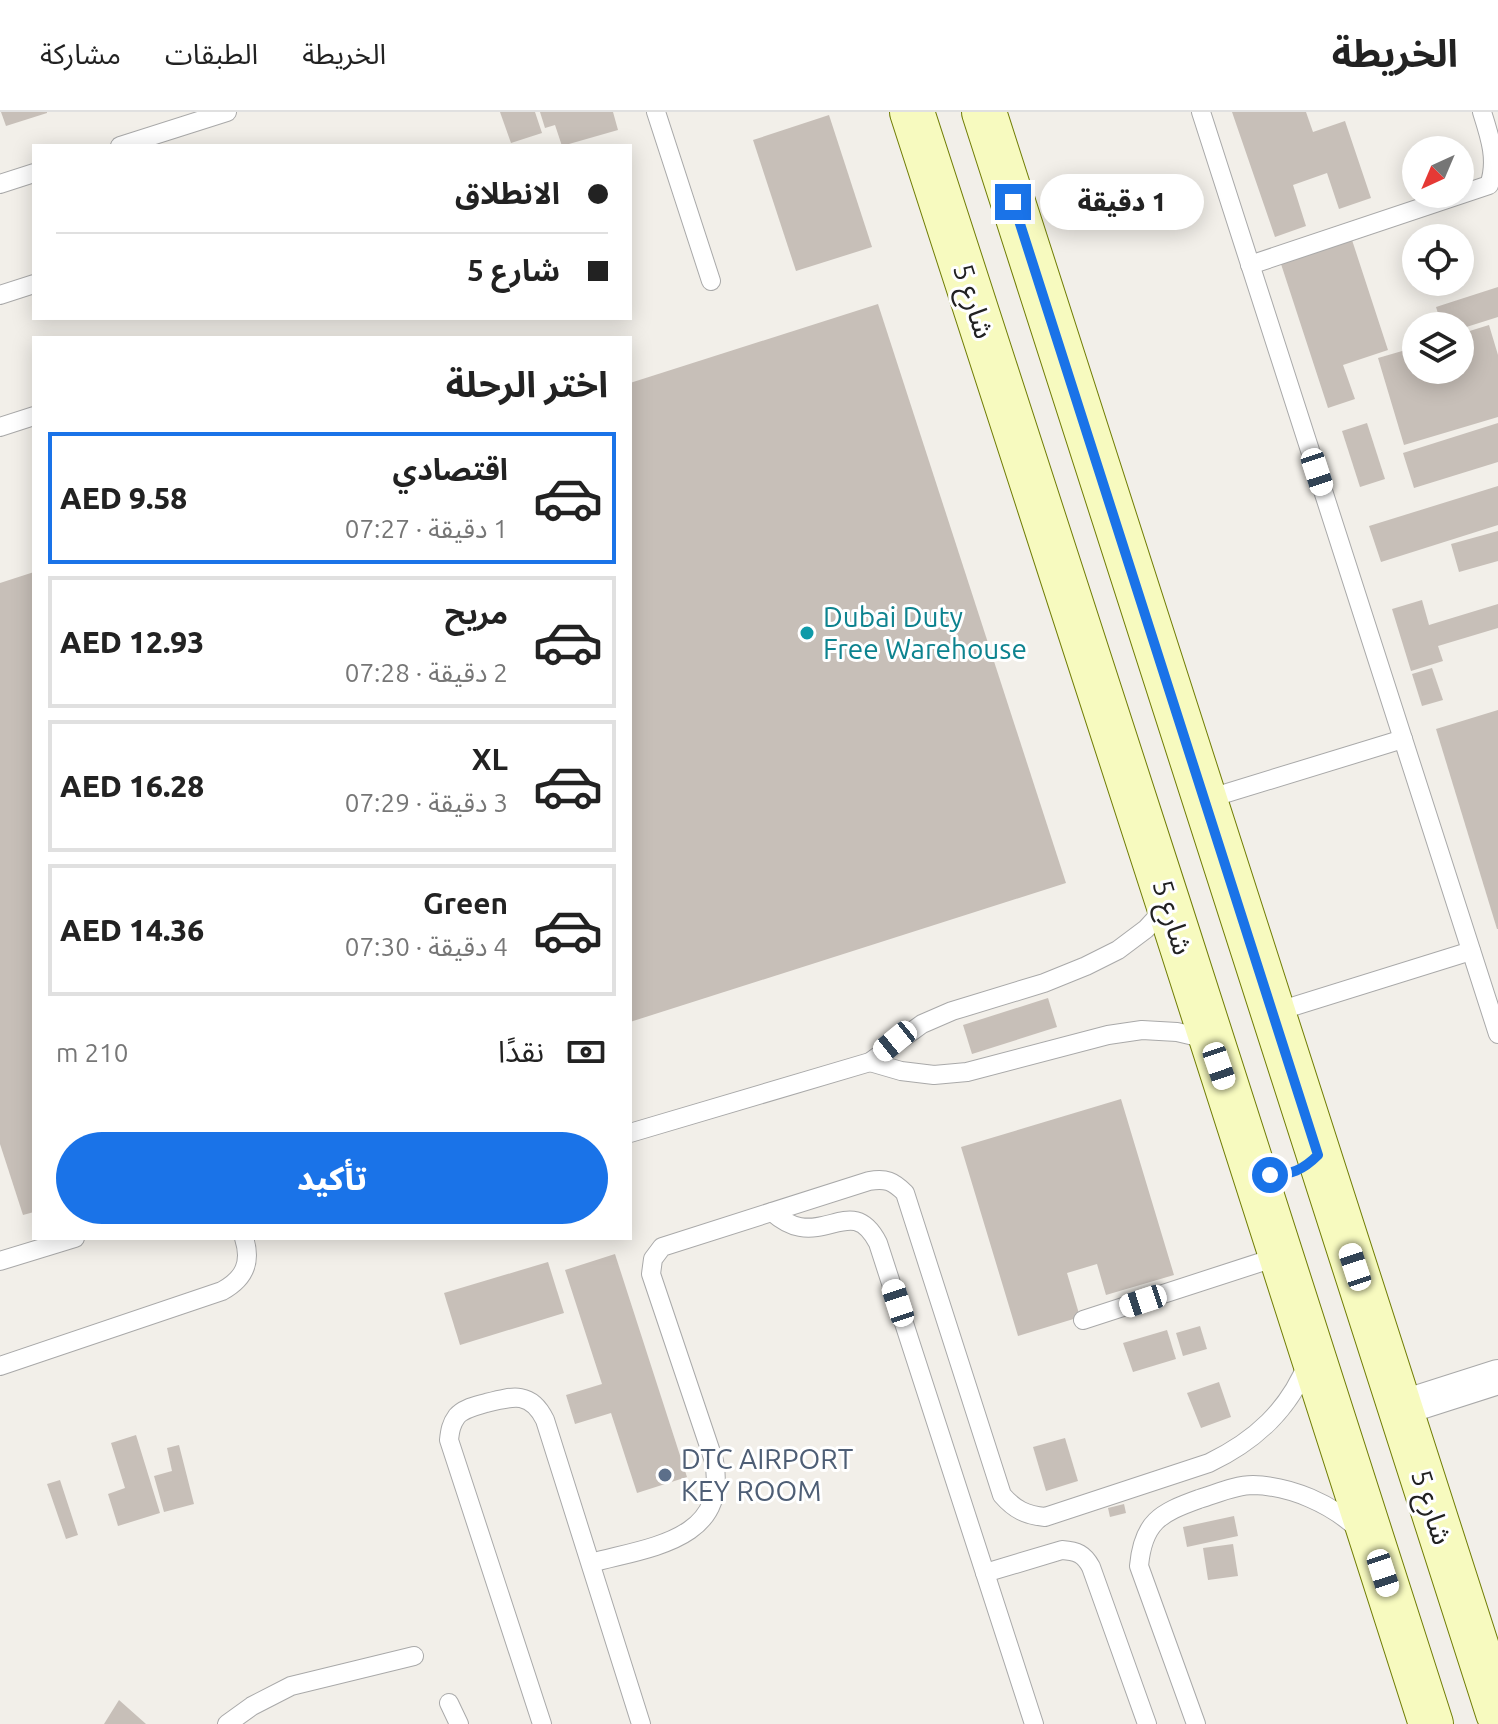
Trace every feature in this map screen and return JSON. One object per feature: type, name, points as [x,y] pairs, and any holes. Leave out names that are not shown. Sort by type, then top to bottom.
[{"type":"street","name":"شارع 5","points":[[912,112],[1431,1724]]},
{"type":"street","name":"شارع 5","points":[[984,112],[1498,1713]]},
{"type":"street","points":[[1253,1168],[1270,1175],[1288,1175],[1305,1168],[1318,1155]]},
{"type":"street","points":[[1401,1408],[1498,1377]]},
{"type":"lane","points":[[126,144],[227,112]]},
{"type":"lane","points":[[656,112],[711,281]]},
{"type":"lane","points":[[1201,112],[1498,1034]]},
{"type":"lane","points":[[1250,265],[1489,185],[1497,173],[1497,158],[1482,112]]},
{"type":"lane","points":[[0,184],[32,174]]},
{"type":"lane","points":[[0,295],[32,285]]},
{"type":"lane","points":[[0,427],[32,417]]},
{"type":"lane","points":[[1204,800],[1403,739]]},
{"type":"lane","points":[[632,1132],[870,1062],[922,1024],[952,1011],[1044,983],[1118,950],[1146,929],[1169,903]]},
{"type":"lane","points":[[1272,1013],[1471,951]]},
{"type":"lane","points":[[870,1062],[901,1071],[934,1075],[967,1072],[1108,1035],[1142,1030],[1177,1032],[1211,1040]]},
{"type":"lane","points":[[591,1563],[688,1533],[707,1515],[715,1498],[717,1479],[714,1461],[651,1274],[653,1259],[662,1247],[883,1178],[895,1183],[905,1193],[1002,1495],[1013,1507],[1028,1515],[1045,1517],[1209,1463],[1230,1453],[1266,1427],[1281,1411],[1304,1373],[1312,1352]]},
{"type":"lane","points":[[772,1212],[784,1222],[799,1227],[815,1227],[842,1220],[858,1221],[871,1229],[1034,1724]]},
{"type":"lane","points":[[0,1261],[68,1240]]},
{"type":"lane","points":[[2,1362],[222,1291],[238,1282],[247,1266],[245,1240]]},
{"type":"lane","points":[[1083,1320],[1280,1256]]},
{"type":"lane","points":[[542,1724],[449,1440],[458,1414],[470,1407],[507,1397],[520,1397],[540,1409],[641,1724]]},
{"type":"lane","points":[[1196,1724],[1139,1566],[1141,1543],[1152,1523],[1170,1509],[1253,1485],[1310,1498],[1333,1510],[1373,1543]]},
{"type":"lane","points":[[985,1573],[1062,1550],[1075,1550],[1085,1557],[1147,1724]]},
{"type":"lane","points":[[227,1724],[252,1706],[291,1686],[414,1656]]},
{"type":"lane","points":[[449,1703],[459,1724]]},
{"type":"building","points":[[1,112],[47,112],[47,113],[6,126]]},
{"type":"building","points":[[500,112],[535,112],[542,133],[511,143]]},
{"type":"building","points":[[540,112],[613,112],[618,130],[561,144],[555,125],[545,128]]},
{"type":"building","points":[[1232,112],[1306,112],[1313,132],[1345,121],[1371,198],[1339,209],[1327,173],[1293,185],[1306,226],[1275,237]]},
{"type":"building","points":[[829,115],[872,247],[796,271],[753,140]]},
{"type":"building","points":[[1352,240],[1388,350],[1343,365],[1355,399],[1328,408],[1281,264]]},
{"type":"building","points":[[1498,287],[1498,317],[1474,325],[1474,312],[1438,312],[1436,307]]},
{"type":"building","name":"Dubai Duty Free Warehouse","points":[[878,304],[1066,883],[632,1021],[632,382]]},
{"type":"building","points":[[1489,325],[1498,355],[1498,417],[1404,445],[1378,358],[1402,351],[1402,384],[1474,384],[1474,330]]},
{"type":"building","points":[[1367,423],[1385,479],[1360,487],[1342,431]]},
{"type":"building","points":[[1498,423],[1498,462],[1414,488],[1403,453]]},
{"type":"building","points":[[1498,486],[1498,525],[1381,562],[1369,526]]},
{"type":"building","points":[[1498,531],[1498,561],[1459,572],[1451,544]]},
{"type":"building","points":[[32,573],[32,1213],[23,1215],[0,1144],[0,583]]},
{"type":"building","points":[[1422,600],[1429,625],[1498,604],[1498,628],[1438,646],[1443,661],[1411,671],[1392,609]]},
{"type":"building","points":[[1432,668],[1443,700],[1422,706],[1412,674]]},
{"type":"building","points":[[1498,710],[1498,929],[1497,929],[1436,729]]},
{"type":"building","points":[[1048,998],[1057,1027],[972,1054],[963,1025]]},
{"type":"building","points":[[1121,1099],[1174,1275],[1106,1295],[1097,1264],[1067,1273],[1080,1317],[1018,1336],[961,1147]]},
{"type":"building","points":[[615,1254],[687,1477],[637,1493],[611,1413],[575,1424],[566,1395],[602,1384],[565,1270]]},
{"type":"building","points":[[548,1262],[564,1313],[460,1345],[444,1293]]},
{"type":"building","points":[[1200,1326],[1207,1349],[1183,1356],[1176,1333]]},
{"type":"building","points":[[1167,1330],[1176,1359],[1133,1372],[1123,1343]]},
{"type":"building","points":[[1219,1382],[1231,1417],[1201,1428],[1187,1393]]},
{"type":"building","points":[[136,1435],[160,1513],[118,1526],[108,1494],[125,1488],[111,1443]]},
{"type":"building","points":[[1065,1438],[1078,1481],[1046,1491],[1033,1447]]},
{"type":"building","points":[[179,1445],[194,1504],[164,1512],[154,1476],[172,1471],[167,1448]]},
{"type":"building","points":[[60,1480],[78,1535],[66,1539],[47,1484]]},
{"type":"building","points":[[1124,1504],[1126,1513],[1110,1517],[1108,1508]]},
{"type":"building","points":[[1234,1516],[1238,1536],[1187,1547],[1183,1527]]},
{"type":"building","points":[[1233,1544],[1238,1576],[1208,1580],[1203,1548]]},
{"type":"building","points":[[119,1700],[146,1724],[104,1724]]},
{"type":"place","name":"Dubai Duty Free Warehouse","points":[[807,633]]},
{"type":"place","name":"DTC AIRPORT KEY ROOM","points":[[665,1475]]},
{"type":"route","points":[[1013,202],[1318,1155],[1305,1168],[1288,1175],[1270,1175]]}]
